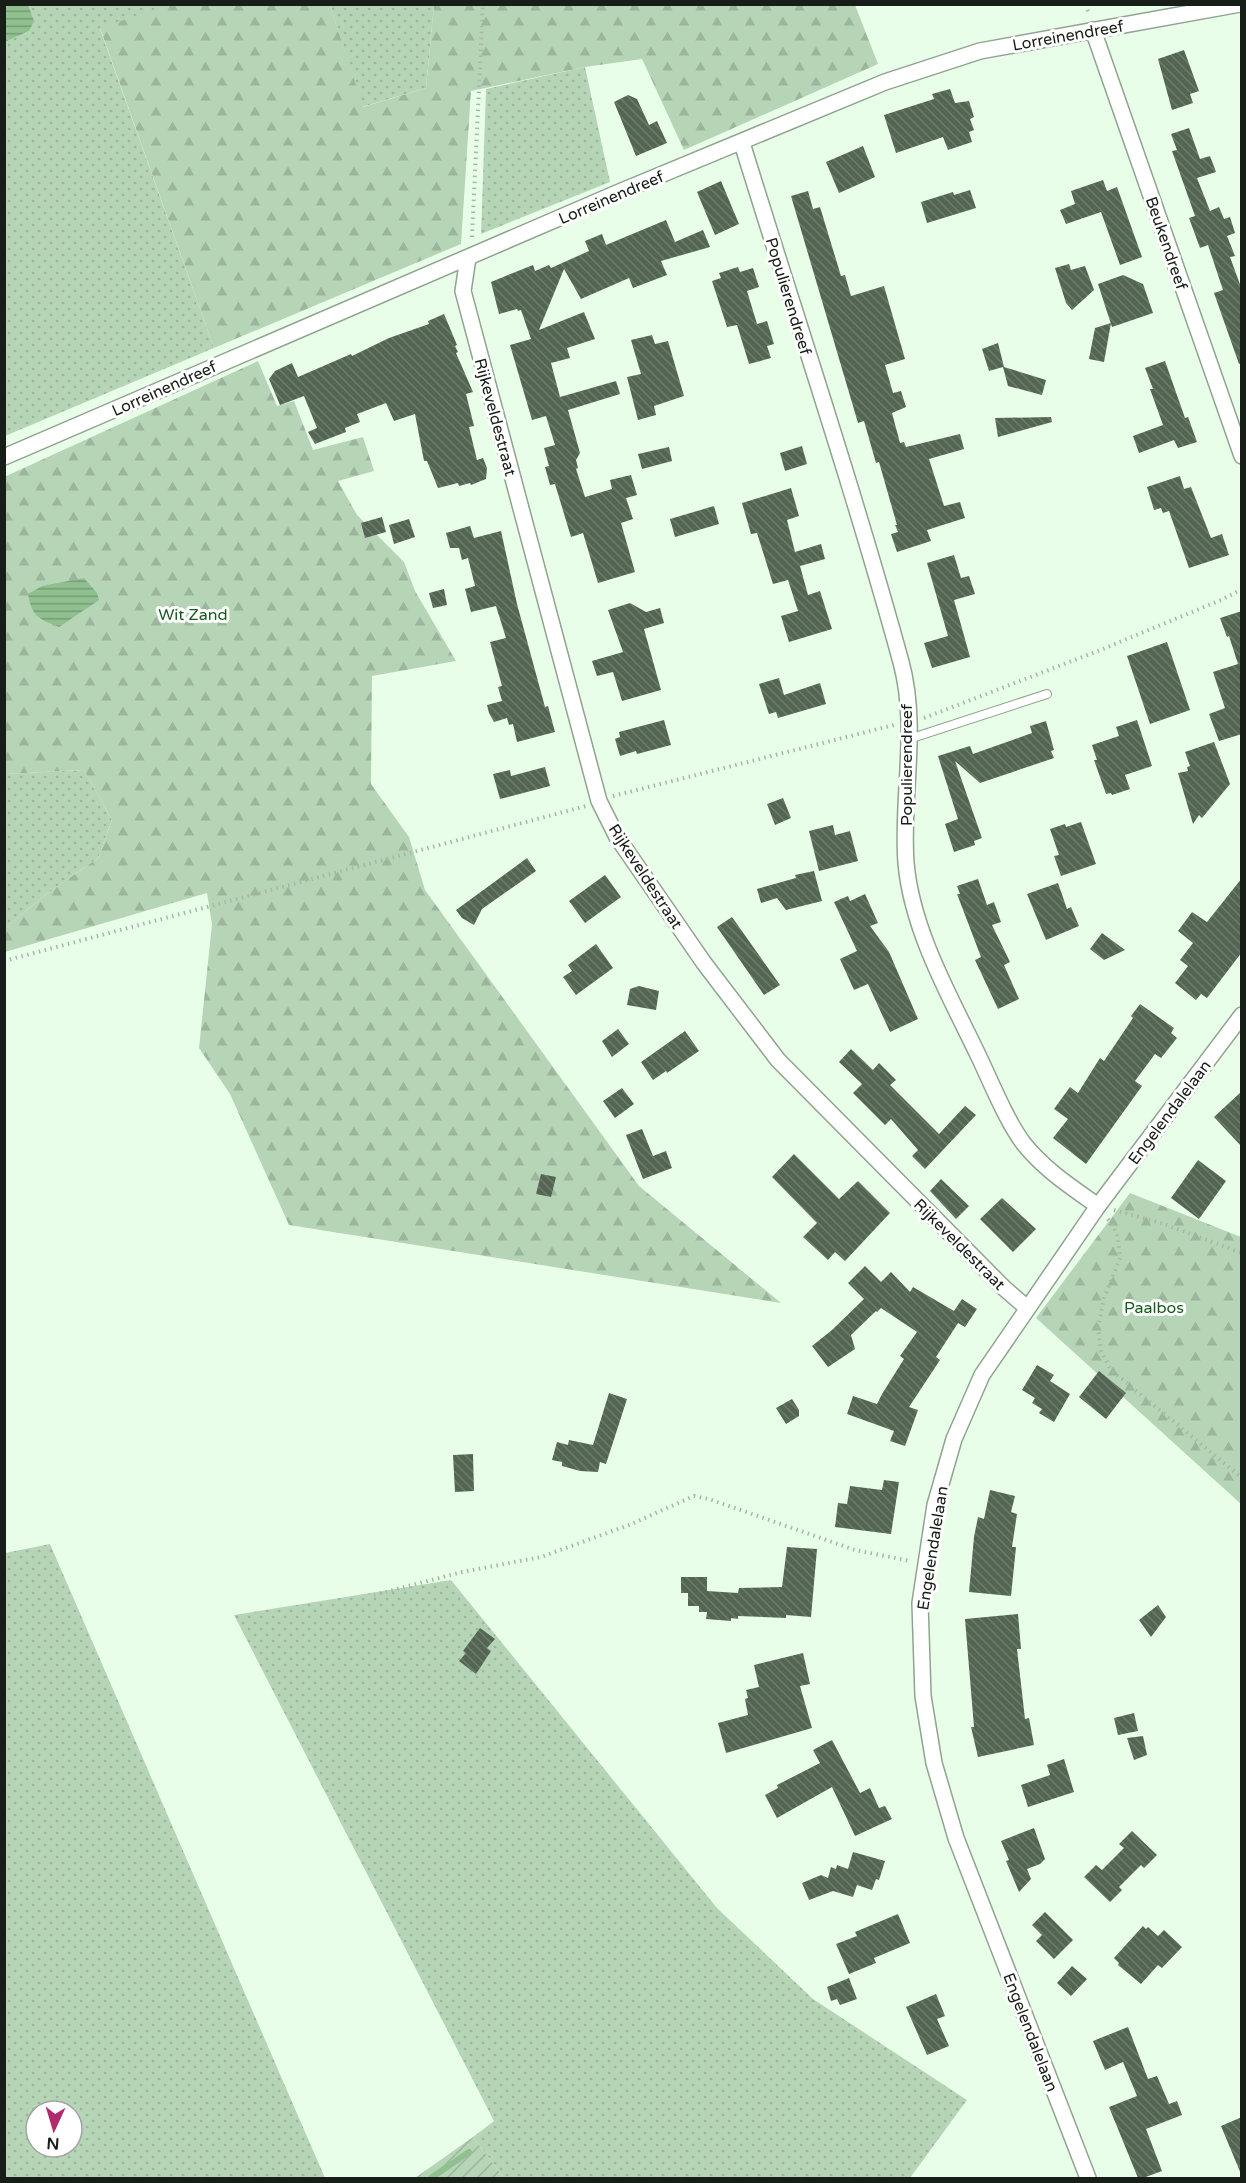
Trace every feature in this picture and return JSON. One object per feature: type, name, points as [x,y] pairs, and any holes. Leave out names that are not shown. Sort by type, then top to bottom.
[{"type":"street","name":"Lorreinendreef","points":[[4,457],[617,193],[885,82],[980,51],[1240,4]]},
{"type":"street","name":"Beukendreef","points":[[1093,30],[1242,456]]},
{"type":"street","name":"Populierendreef","points":[[742,143],[902,665],[909,722],[906,863],[915,905],[929,950],[995,1092],[1022,1141],[1048,1171],[1098,1206]]},
{"type":"street","name":"Rijkeveldestraat","points":[[468,258],[463,291],[599,801],[617,837],[704,963],[777,1060],[1004,1288],[1027,1308]]},
{"type":"street","name":"Engelendalelaan","points":[[1088,2178],[956,1838],[934,1763],[923,1696],[920,1603],[935,1505],[954,1439],[982,1375],[1098,1206],[1242,1015]]},
{"type":"lane","points":[[909,739],[1047,694]]},
{"type":"path","points":[[468,258],[472,233],[483,4]]},
{"type":"path","points":[[4,961],[562,814],[599,801],[741,763],[909,722],[1098,651],[1242,589]]},
{"type":"path","points":[[1098,1206],[1164,1224],[1242,1253]]},
{"type":"path","points":[[1098,1206],[1114,1227],[1118,1238],[1120,1258],[1104,1298],[1098,1327],[1101,1351],[1111,1370],[1242,1478]]},
{"type":"path","points":[[374,1595],[462,1572],[541,1557],[629,1526],[694,1496],[709,1498],[855,1550],[926,1564]]},
{"type":"green space","points":[[170,4],[330,5],[363,107],[426,88],[434,5],[855,5],[878,64],[684,150],[642,59],[585,67],[471,91],[461,244],[214,348],[100,28]]},
{"type":"green space","points":[[25,5],[170,5],[100,29],[214,348],[5,436],[5,42],[29,31],[28,6]]},
{"type":"green space","points":[[330,5],[434,5],[426,88],[362,107]]},
{"type":"green space","points":[[585,67],[610,182],[481,234],[486,89]]},
{"type":"green space","name":"Wit Zand","points":[[258,361],[277,406],[294,401],[313,450],[363,437],[374,471],[338,481],[357,515],[404,562],[415,591],[456,661],[372,676],[371,784],[409,837],[425,890],[639,1186],[781,1303],[289,1225],[230,1094],[199,1048],[212,924],[207,893],[5,952],[5,928],[44,896],[98,858],[112,820],[84,770],[5,774],[4,477]]},
{"type":"green space","points":[[84,770],[112,820],[98,858],[44,896],[5,928],[4,774]]},
{"type":"green space","name":"Paalbos","points":[[1130,1193],[1241,1237],[1241,1504],[1036,1318]]},
{"type":"green space","points":[[50,1544],[325,2178],[5,2178],[5,1553]]},
{"type":"green space","points":[[451,1580],[717,1908],[813,1999],[967,2100],[910,2178],[504,2178],[473,2137],[494,2121],[234,1615]]},
{"type":"green space","points":[[473,2137],[504,2178],[415,2178]]},
{"type":"shaded area","points":[[11,4],[28,5],[34,21],[29,31],[5,42],[5,7]]},
{"type":"shaded area","points":[[84,578],[97,593],[99,600],[59,627],[41,619],[34,612],[28,594],[42,586]]},
{"type":"building","points":[[1184,50],[1199,91],[1190,94],[1193,103],[1172,110],[1158,59]]},
{"type":"building","points":[[950,89],[955,103],[969,101],[974,117],[970,119],[974,130],[969,132],[972,142],[948,150],[943,137],[896,153],[884,115],[934,99],[932,94]]},
{"type":"building","points":[[628,95],[637,99],[649,125],[657,121],[667,143],[636,156],[614,102]]},
{"type":"building","points":[[1189,128],[1200,159],[1210,156],[1216,172],[1197,178],[1210,211],[1219,207],[1224,219],[1230,217],[1235,233],[1227,236],[1235,256],[1230,257],[1242,290],[1242,363],[1239,364],[1214,293],[1223,290],[1208,245],[1200,248],[1189,218],[1195,216],[1172,151],[1177,150],[1171,134]]},
{"type":"building","points":[[863,146],[875,177],[839,193],[826,162]]},
{"type":"building","points":[[1103,180],[1107,191],[1117,187],[1142,257],[1120,265],[1101,212],[1066,224],[1060,210],[1075,204],[1071,191]]},
{"type":"building","points":[[721,181],[739,224],[715,235],[697,192]]},
{"type":"building","points":[[970,190],[976,208],[927,223],[921,202],[953,192],[954,195]]},
{"type":"building","points":[[808,191],[813,209],[820,207],[841,276],[845,275],[851,296],[884,286],[905,359],[885,365],[893,393],[901,391],[906,407],[892,413],[900,443],[904,442],[906,447],[960,434],[964,449],[929,459],[944,506],[960,502],[965,518],[927,530],[931,541],[897,552],[891,534],[898,532],[895,525],[897,525],[879,462],[876,463],[864,421],[858,423],[791,196]]},
{"type":"building","points":[[666,220],[675,242],[703,230],[710,247],[661,261],[667,275],[633,288],[629,278],[581,299],[564,269],[539,330],[584,312],[595,339],[567,348],[570,358],[551,363],[560,397],[616,381],[620,394],[568,410],[580,453],[576,460],[578,468],[576,469],[585,497],[612,489],[610,480],[631,475],[637,495],[626,498],[633,519],[621,523],[635,572],[598,583],[583,533],[571,537],[555,484],[550,485],[545,467],[549,466],[544,448],[555,445],[546,416],[532,420],[510,345],[531,339],[521,310],[499,314],[491,282],[533,265],[535,271],[549,265],[551,268],[589,251],[585,241],[602,234],[606,245]]},
{"type":"building","points":[[1069,264],[1071,270],[1085,266],[1094,290],[1072,310],[1066,303],[1055,268]]},
{"type":"building","points":[[738,267],[740,272],[753,268],[759,287],[747,291],[757,324],[767,321],[774,344],[767,346],[771,358],[749,364],[737,325],[727,327],[712,281],[721,278],[719,273]]},
{"type":"building","points":[[1123,275],[1143,284],[1153,313],[1112,327],[1098,284]]},
{"type":"building","points":[[444,314],[457,345],[455,346],[458,352],[456,353],[473,392],[466,394],[474,426],[469,427],[477,460],[483,458],[487,468],[486,479],[471,485],[470,483],[459,486],[458,483],[438,488],[427,461],[424,461],[415,414],[394,421],[386,403],[357,414],[360,422],[345,428],[346,432],[315,444],[308,432],[317,428],[304,396],[280,405],[269,379],[275,371],[292,363],[298,377],[351,354],[352,356],[389,338],[429,324],[428,321]]},
{"type":"building","points":[[1111,323],[1104,362],[1089,359],[1095,328]]},
{"type":"building","points":[[652,335],[655,344],[668,341],[684,396],[654,406],[656,415],[638,420],[627,377],[641,374],[631,340]]},
{"type":"building","points":[[998,343],[1004,367],[1046,380],[1042,395],[1008,386],[1003,367],[989,371],[982,349]]},
{"type":"building","points":[[1165,361],[1185,418],[1188,417],[1197,442],[1178,448],[1174,440],[1139,453],[1133,436],[1163,425],[1145,368]]},
{"type":"building","points":[[1051,417],[1052,422],[998,437],[995,418]]},
{"type":"building","points":[[802,446],[807,464],[785,471],[780,453]]},
{"type":"building","points":[[669,447],[672,461],[642,469],[638,454]]},
{"type":"building","points":[[1180,476],[1184,489],[1191,487],[1211,538],[1222,534],[1229,555],[1189,568],[1169,511],[1163,513],[1161,508],[1154,510],[1147,487]]},
{"type":"building","points":[[791,488],[799,516],[787,520],[795,552],[821,544],[825,559],[800,566],[808,595],[820,591],[832,629],[789,642],[781,616],[798,611],[788,580],[773,584],[757,533],[751,534],[742,503]]},
{"type":"building","points":[[714,506],[719,524],[675,537],[670,519]]},
{"type":"building","points":[[382,517],[386,532],[365,538],[361,523]]},
{"type":"building","points":[[409,519],[415,537],[394,544],[389,525]]},
{"type":"building","points":[[470,526],[474,538],[501,531],[517,604],[545,707],[548,706],[555,732],[517,742],[513,724],[509,725],[507,718],[494,722],[489,713],[487,705],[502,701],[498,687],[502,686],[490,642],[506,638],[496,606],[471,612],[465,589],[475,586],[468,558],[462,560],[459,548],[450,548],[446,533]]},
{"type":"building","points":[[954,555],[961,578],[969,576],[975,594],[954,600],[970,657],[932,668],[924,643],[948,636],[927,563]]},
{"type":"building","points":[[444,589],[447,605],[433,608],[429,593]]},
{"type":"building","points":[[630,603],[646,612],[660,608],[664,623],[644,629],[661,690],[622,701],[613,672],[597,676],[592,661],[623,652],[608,610]]},
{"type":"building","points":[[1242,611],[1242,734],[1219,741],[1209,714],[1225,708],[1213,672],[1238,664],[1229,636],[1227,637],[1220,618]]},
{"type":"building","points":[[1167,642],[1190,710],[1150,724],[1127,656]]},
{"type":"building","points":[[779,678],[784,695],[820,683],[826,704],[778,718],[776,712],[769,714],[759,684]]},
{"type":"building","points":[[664,720],[671,745],[620,756],[615,739],[620,737],[619,732]]},
{"type":"building","points":[[1137,720],[1152,766],[1125,775],[1130,789],[1112,795],[1111,793],[1106,794],[1094,760],[1097,760],[1092,745],[1119,736],[1116,727]]},
{"type":"building","points":[[1046,721],[1054,758],[980,783],[955,761],[982,838],[974,841],[975,845],[954,852],[945,824],[958,819],[938,756],[970,746],[973,754],[1032,733],[1030,726]]},
{"type":"building","points":[[1214,742],[1230,784],[1202,818],[1199,815],[1193,824],[1178,773],[1188,771],[1187,767],[1190,766],[1185,752]]},
{"type":"building","points":[[545,767],[550,786],[500,799],[493,774],[510,770],[511,776]]},
{"type":"building","points":[[783,798],[791,818],[775,825],[767,804]]},
{"type":"building","points":[[1081,822],[1096,864],[1061,876],[1054,856],[1059,855],[1050,829]]},
{"type":"building","points":[[833,825],[835,835],[850,831],[858,861],[819,871],[809,831]]},
{"type":"building","points":[[527,858],[536,871],[482,909],[474,925],[462,918],[456,910]]},
{"type":"building","points":[[814,871],[822,901],[786,910],[777,898],[761,903],[757,889],[796,878],[795,875]]},
{"type":"building","points":[[605,875],[621,897],[585,923],[569,901]]},
{"type":"building","points":[[1242,878],[1242,952],[1207,998],[1201,994],[1196,1000],[1175,983],[1188,966],[1180,960],[1193,943],[1178,931],[1192,912],[1207,922]]},
{"type":"building","points":[[978,879],[987,905],[994,902],[1001,922],[992,925],[1010,962],[1004,965],[1019,999],[998,1009],[975,960],[981,957],[957,894],[960,894],[957,886]]},
{"type":"building","points":[[1058,883],[1067,909],[1071,907],[1079,926],[1046,940],[1027,894]]},
{"type":"building","points":[[865,894],[878,923],[870,926],[889,952],[918,1019],[890,1032],[868,984],[854,990],[840,959],[857,951],[834,902],[848,896],[850,901]]},
{"type":"building","points":[[732,917],[780,985],[764,995],[717,927]]},
{"type":"building","points":[[1102,933],[1125,950],[1104,960],[1090,949]]},
{"type":"building","points":[[596,944],[613,968],[576,995],[563,977],[572,971],[568,965]]},
{"type":"building","points":[[639,986],[659,991],[656,1010],[627,1005],[630,989]]},
{"type":"building","points":[[1140,1004],[1174,1028],[1171,1033],[1177,1038],[1161,1058],[1155,1054],[1135,1081],[1142,1086],[1086,1164],[1053,1138],[1068,1119],[1054,1109],[1070,1087],[1078,1093],[1100,1058],[1104,1061]]},
{"type":"building","points":[[618,1029],[629,1044],[612,1057],[602,1041]]},
{"type":"building","points":[[685,1031],[699,1051],[653,1080],[641,1062]]},
{"type":"building","points":[[851,1049],[873,1070],[879,1063],[896,1080],[890,1085],[939,1134],[965,1106],[976,1115],[925,1169],[912,1156],[918,1150],[891,1119],[885,1125],[853,1093],[862,1084],[839,1062]]},
{"type":"building","points":[[622,1088],[634,1104],[615,1118],[603,1101]]},
{"type":"building","points":[[1242,1091],[1242,1147],[1214,1117]]},
{"type":"building","points":[[642,1129],[653,1156],[666,1151],[672,1168],[643,1179],[626,1135]]},
{"type":"building","points":[[794,1154],[839,1199],[858,1181],[890,1213],[845,1261],[835,1252],[828,1260],[803,1237],[817,1223],[772,1177]]},
{"type":"building","points":[[1198,1160],[1226,1181],[1199,1219],[1171,1198]]},
{"type":"building","points":[[541,1174],[556,1177],[551,1197],[536,1194]]},
{"type":"building","points":[[941,1179],[969,1206],[956,1219],[930,1191]]},
{"type":"building","points":[[1002,1198],[1036,1229],[1013,1252],[980,1219]]},
{"type":"building","points":[[865,1266],[881,1282],[891,1272],[910,1292],[913,1287],[954,1311],[962,1299],[977,1309],[965,1327],[958,1323],[936,1357],[940,1360],[909,1407],[918,1410],[905,1446],[890,1441],[894,1431],[847,1414],[853,1396],[877,1404],[904,1359],[900,1356],[917,1332],[881,1308],[851,1335],[855,1349],[828,1367],[812,1346],[864,1299],[848,1283]]},
{"type":"building","points":[[1037,1365],[1054,1375],[1050,1381],[1070,1394],[1054,1422],[1039,1413],[1042,1409],[1032,1403],[1035,1398],[1022,1390]]},
{"type":"building","points":[[1099,1371],[1126,1393],[1106,1419],[1079,1397]]},
{"type":"building","points":[[609,1393],[627,1399],[606,1464],[600,1462],[598,1472],[580,1471],[562,1466],[562,1462],[552,1460],[557,1442],[568,1445],[569,1440],[593,1445]]},
{"type":"building","points":[[792,1399],[799,1410],[799,1416],[786,1424],[776,1408]]},
{"type":"building","points":[[473,1454],[474,1491],[455,1492],[453,1455]]},
{"type":"building","points":[[884,1480],[899,1482],[891,1534],[835,1527],[838,1503],[847,1504],[850,1486],[882,1490]]},
{"type":"building","points":[[990,1490],[1015,1496],[1011,1512],[1017,1514],[1012,1547],[1016,1547],[1011,1596],[969,1592],[978,1517],[984,1519]]},
{"type":"building","points":[[787,1547],[817,1549],[811,1617],[738,1616],[738,1619],[731,1618],[731,1621],[706,1619],[707,1612],[699,1612],[699,1606],[688,1606],[688,1593],[681,1593],[681,1577],[707,1577],[707,1591],[738,1593],[739,1588],[782,1587]]},
{"type":"building","points":[[1158,1605],[1166,1617],[1151,1637],[1139,1620]]},
{"type":"building","points":[[1018,1614],[1021,1649],[1017,1649],[1025,1719],[1029,1718],[1034,1745],[978,1757],[971,1727],[974,1727],[965,1619]]},
{"type":"building","points":[[480,1628],[495,1639],[487,1648],[491,1651],[476,1674],[459,1661],[466,1653],[463,1651]]},
{"type":"building","points":[[803,1653],[810,1684],[800,1686],[812,1728],[726,1753],[718,1723],[748,1715],[746,1690],[759,1687],[754,1665]]},
{"type":"building","points":[[1134,1713],[1138,1731],[1118,1735],[1114,1718]]},
{"type":"building","points":[[1143,1736],[1147,1755],[1134,1760],[1127,1738]]},
{"type":"building","points":[[832,1740],[860,1793],[870,1788],[879,1808],[885,1806],[892,1819],[855,1836],[832,1787],[777,1818],[765,1795],[778,1788],[777,1785],[820,1763],[813,1750]]},
{"type":"building","points":[[1064,1759],[1074,1792],[1028,1807],[1021,1785],[1050,1775],[1047,1765]]},
{"type":"building","points":[[1034,1828],[1045,1859],[1040,1864],[1027,1869],[1031,1879],[1019,1892],[1006,1861],[1009,1860],[1001,1841]]},
{"type":"building","points":[[1132,1831],[1157,1855],[1144,1868],[1141,1865],[1119,1887],[1122,1890],[1110,1902],[1084,1877],[1096,1865],[1102,1870],[1124,1848],[1119,1844]]},
{"type":"building","points":[[853,1852],[885,1861],[879,1880],[876,1879],[872,1890],[857,1885],[853,1897],[833,1891],[809,1900],[802,1883],[821,1875],[828,1878],[831,1867],[836,1869],[837,1865],[848,1869]]},
{"type":"building","points":[[1045,1912],[1073,1940],[1054,1959],[1036,1941],[1042,1935],[1032,1925]]},
{"type":"building","points":[[898,1914],[910,1943],[874,1958],[876,1963],[849,1974],[836,1944],[857,1936],[855,1932]]},
{"type":"building","points":[[1143,1926],[1146,1929],[1148,1927],[1158,1936],[1164,1930],[1182,1947],[1162,1968],[1158,1965],[1141,1984],[1118,1965],[1119,1963],[1114,1958]]},
{"type":"building","points":[[1072,1966],[1087,1979],[1071,1996],[1057,1983]]},
{"type":"building","points":[[849,1978],[857,1999],[840,2005],[837,1999],[831,2001],[827,1987]]},
{"type":"building","points":[[936,1994],[945,2016],[937,2019],[949,2046],[927,2055],[906,2007]]},
{"type":"building","points":[[1128,2027],[1148,2079],[1157,2076],[1169,2104],[1177,2101],[1182,2115],[1146,2129],[1162,2171],[1143,2178],[1138,2178],[1109,2107],[1137,2096],[1123,2062],[1105,2070],[1093,2041]]},
{"type":"building","points":[[1242,2117],[1242,2174],[1241,2174],[1221,2126]]},
{"type":"waterway","points":[[431,2178],[469,2152]]}]
